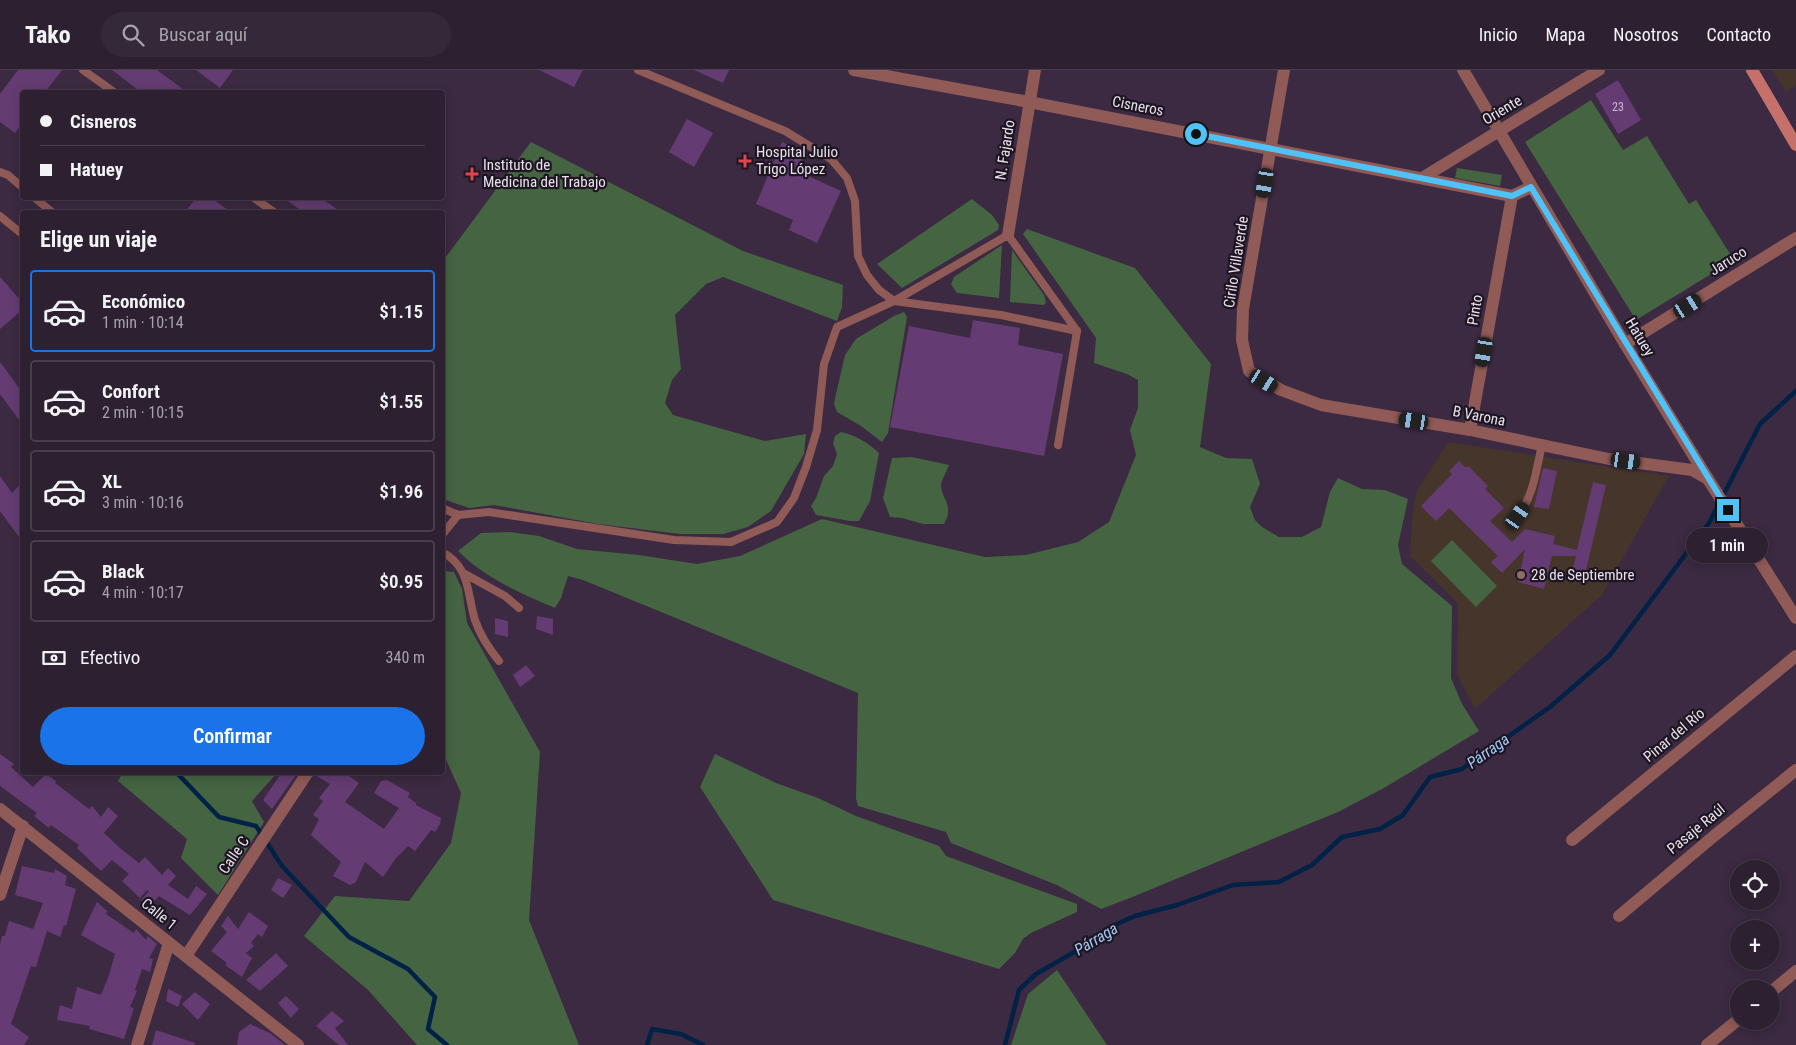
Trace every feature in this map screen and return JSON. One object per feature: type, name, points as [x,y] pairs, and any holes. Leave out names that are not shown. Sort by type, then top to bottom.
[{"type":"main road","points":[[1752,70],[1796,145]]},
{"type":"street","name":"Cisneros","points":[[854,70],[1030,102],[1512,196]]},
{"type":"street","name":"N. Fajardo","points":[[1008,235],[1035,70]]},
{"type":"street","name":"Cirilo Villaverde","points":[[1248,371],[1242,340],[1243,309],[1284,70]]},
{"type":"street","name":"Hatuey","points":[[1463,70],[1500,130],[1531,187],[1708,479],[1796,618]]},
{"type":"street","name":"Oriente","points":[[1422,178],[1599,70]]},
{"type":"street","points":[[1512,196],[1531,187]]},
{"type":"street","name":"Pinto","points":[[1470,430],[1512,196]]},
{"type":"street","name":"Jaruco","points":[[1626,344],[1796,238]]},
{"type":"street","name":"B Varona","points":[[1248,371],[1280,390],[1322,405],[1470,430],[1609,459],[1692,470],[1708,479]]},
{"type":"street","name":"Pinar del Río","points":[[1572,840],[1796,656]]},
{"type":"street","name":"Pasaje Raúl","points":[[1619,916],[1706,842],[1796,770]]},
{"type":"street","name":"Calle C","points":[[186,956],[306,775]]},
{"type":"street","name":"Calle 1","points":[[0,809],[298,1045]]},
{"type":"street","points":[[0,895],[23,826]]},
{"type":"street","points":[[137,1045],[169,943]]},
{"type":"street","points":[[1780,984],[1796,971]]},
{"type":"street","points":[[1707,1045],[1730,1026]]},
{"type":"lane","points":[[83,70],[111,90]]},
{"type":"lane","points":[[638,70],[785,131],[831,159],[847,178],[855,201],[858,256],[867,275],[879,290],[894,301],[1001,316],[1078,331]]},
{"type":"lane","points":[[0,172],[8,175],[20,185]]},
{"type":"lane","points":[[37,200],[50,210]]},
{"type":"lane","points":[[257,200],[271,210]]},
{"type":"lane","points":[[0,216],[20,232]]},
{"type":"lane","points":[[445,509],[458,515],[489,512],[674,540],[731,542],[777,522],[794,498],[806,466],[817,430],[824,364],[837,327],[894,301],[1008,235],[1078,331],[1058,445]]},
{"type":"lane","points":[[1518,516],[1526,506],[1532,493],[1542,445]]},
{"type":"lane","points":[[445,531],[458,515]]},
{"type":"lane","points":[[445,554],[465,574],[505,596],[519,608]]},
{"type":"lane","points":[[465,574],[475,622],[499,661]]},
{"type":"shaded area","points":[[1772,70],[1796,70],[1796,85],[1786,92]]},
{"type":"shaded area","name":"28 de Septiembre","points":[[1448,442],[1669,476],[1602,595],[1475,709],[1457,675],[1458,603],[1410,556],[1412,517],[1417,490]]},
{"type":"green space","points":[[1591,100],[1623,150],[1647,136],[1689,204],[1696,200],[1734,260],[1636,320],[1525,142]]},
{"type":"green space","points":[[531,142],[743,251],[843,285],[842,307],[837,321],[723,277],[706,284],[675,315],[681,369],[672,380],[665,403],[673,415],[765,441],[806,434],[804,454],[771,511],[748,527],[723,534],[680,534],[598,524],[494,505],[469,508],[445,500],[445,258]]},
{"type":"green space","points":[[1457,168],[1502,175],[1500,186],[1455,178]]},
{"type":"green space","points":[[972,199],[992,215],[999,225],[998,230],[902,288],[877,264]]},
{"type":"green space","points":[[1027,229],[1135,268],[1211,364],[1200,447],[1226,458],[1252,459],[1260,484],[1250,507],[1255,520],[1262,527],[1279,537],[1302,537],[1321,527],[1330,492],[1338,478],[1362,489],[1385,490],[1408,499],[1398,545],[1402,564],[1452,606],[1451,678],[1462,704],[1479,731],[1384,788],[1338,812],[1101,909],[1057,885],[951,843],[946,832],[858,806],[856,799],[858,693],[583,580],[568,576],[561,598],[555,608],[491,577],[468,561],[458,551],[481,533],[510,532],[539,536],[577,549],[639,555],[697,564],[740,556],[822,519],[985,557],[1026,555],[1078,542],[1109,522],[1136,455],[1130,430],[1138,408],[1138,380],[1127,374],[1094,363],[1096,338],[1023,234]]},
{"type":"green space","points":[[1002,245],[999,298],[957,293],[951,284],[954,277]]},
{"type":"green space","points":[[1012,250],[1044,295],[1046,302],[1044,305],[1010,302]]},
{"type":"green space","points":[[904,312],[907,317],[888,433],[882,442],[861,426],[837,412],[834,404],[845,355],[856,339]]},
{"type":"green space","points":[[841,432],[862,440],[879,453],[870,501],[859,521],[816,515],[811,506],[824,476],[833,466],[837,454],[833,443],[835,436]]},
{"type":"green space","points":[[912,457],[949,465],[941,485],[948,507],[944,524],[923,524],[902,518],[890,517],[883,498],[892,458]]},
{"type":"green space","points":[[1452,540],[1497,586],[1476,607],[1431,561]]},
{"type":"green space","points":[[445,571],[454,572],[462,589],[467,623],[540,752],[529,920],[579,1045],[417,1045],[368,990],[304,936],[335,896],[409,901],[451,843],[461,793],[445,757]]},
{"type":"green space","points":[[715,754],[776,783],[818,798],[856,816],[939,846],[946,856],[1077,904],[1077,912],[1031,933],[1023,939],[1015,953],[999,969],[773,900],[700,787]]},
{"type":"green space","points":[[121,775],[275,775],[252,801],[264,822],[218,895],[181,858],[187,839],[118,781]]},
{"type":"green space","points":[[1057,970],[1107,1045],[1011,1045],[1028,994]]},
{"type":"building","points":[[18,70],[62,70],[47,90],[20,90],[20,126],[15,133],[0,122],[0,94]]},
{"type":"building","points":[[112,70],[157,70],[184,90],[138,90]]},
{"type":"building","points":[[196,70],[233,70],[220,88]]},
{"type":"building","points":[[539,70],[583,70],[574,87]]},
{"type":"building","points":[[694,70],[729,70],[723,83]]},
{"type":"building","points":[[1618,80],[1641,120],[1618,134],[1595,94]]},
{"type":"building","points":[[687,119],[713,133],[694,167],[669,152]]},
{"type":"building","points":[[782,142],[805,152],[797,171],[841,191],[817,243],[789,230],[793,220],[756,204]]},
{"type":"building","points":[[194,200],[214,200],[228,210],[187,210]]},
{"type":"building","points":[[287,200],[324,200],[338,210],[300,210]]},
{"type":"building","points":[[0,277],[20,300],[20,312],[0,329]]},
{"type":"building","points":[[973,320],[1020,328],[1018,345],[1063,354],[1044,456],[890,427],[909,326],[970,338]]},
{"type":"building","points":[[0,362],[20,389],[20,421],[0,394]]},
{"type":"building","points":[[1459,461],[1466,468],[1468,466],[1488,486],[1485,489],[1504,508],[1490,521],[1512,542],[1525,529],[1555,536],[1553,544],[1577,550],[1593,482],[1606,485],[1583,583],[1570,580],[1576,556],[1552,556],[1544,589],[1518,582],[1525,549],[1502,573],[1491,562],[1498,556],[1449,508],[1436,521],[1421,506],[1452,474],[1449,471]]},
{"type":"building","points":[[1543,468],[1557,471],[1549,509],[1534,507]]},
{"type":"building","points":[[0,476],[12,493],[20,485],[20,538],[0,511]]},
{"type":"building","points":[[537,616],[553,619],[553,635],[536,629]]},
{"type":"building","points":[[495,618],[508,621],[508,637],[495,634]]},
{"type":"building","points":[[526,665],[535,676],[520,687],[513,675]]},
{"type":"building","points":[[0,754],[14,764],[11,767],[33,787],[45,775],[47,775],[89,809],[92,806],[101,817],[108,807],[118,816],[104,833],[121,849],[139,863],[145,857],[162,875],[168,868],[176,876],[168,885],[188,899],[196,886],[207,894],[190,915],[159,896],[149,907],[141,900],[149,891],[147,890],[140,898],[122,881],[129,874],[112,860],[101,871],[77,848],[79,845],[51,825],[49,828],[34,816],[37,813],[0,786]]},
{"type":"building","points":[[280,775],[296,775],[272,809],[263,800]]},
{"type":"building","points":[[315,775],[347,775],[359,783],[345,802],[384,829],[399,808],[374,793],[381,781],[387,780],[410,793],[408,797],[416,805],[441,818],[440,824],[435,832],[431,830],[415,851],[408,846],[396,858],[383,877],[365,862],[356,882],[350,885],[333,876],[341,862],[311,835],[319,819],[313,815],[323,801],[319,798],[330,784]]},
{"type":"building","points":[[22,866],[54,873],[55,869],[67,876],[65,885],[76,889],[66,926],[64,925],[60,937],[47,931],[36,967],[31,966],[11,1024],[29,1037],[24,1045],[0,1045],[0,945],[2,936],[5,936],[9,921],[33,929],[43,903],[15,895]]},
{"type":"building","points":[[278,878],[292,885],[283,898],[271,890]]},
{"type":"building","points":[[97,902],[107,911],[106,914],[134,933],[136,929],[146,940],[148,936],[157,944],[149,958],[153,959],[150,972],[142,969],[135,990],[137,991],[130,1007],[134,1008],[124,1039],[89,1029],[90,1026],[57,1020],[60,1005],[72,1009],[77,987],[101,995],[109,975],[115,954],[81,935]]},
{"type":"building","points":[[249,912],[268,926],[262,937],[258,934],[251,943],[254,946],[246,953],[244,952],[252,958],[242,977],[225,965],[227,963],[211,951],[227,932],[221,926],[228,916],[238,929]]},
{"type":"building","points":[[276,953],[288,966],[260,991],[246,980]]},
{"type":"building","points":[[168,989],[182,996],[178,1007],[166,1001]]},
{"type":"building","points":[[195,992],[210,1004],[198,1020],[182,1004]]},
{"type":"building","points":[[286,996],[299,1009],[291,1018],[278,1003]]},
{"type":"building","points":[[332,1011],[344,1021],[335,1028],[348,1045],[339,1045],[316,1026]]},
{"type":"building","points":[[250,1024],[270,1033],[285,1045],[237,1045],[239,1032]]},
{"type":"building","points":[[156,1030],[195,1043],[194,1045],[152,1045]]},
{"type":"waterway","name":"Párraga","points":[[1005,1045],[1019,990],[1036,974],[1090,943],[1108,928],[1135,916],[1177,905],[1233,885],[1279,882],[1312,865],[1342,837],[1380,829],[1403,815],[1430,777],[1462,769],[1550,707],[1610,655],[1709,523],[1760,424],[1796,391]]},
{"type":"waterway","points":[[179,775],[219,817],[256,826],[282,866],[349,937],[408,969],[435,997],[428,1029],[447,1045]]},
{"type":"waterway","points":[[647,1045],[652,1029],[681,1034],[703,1045]]},
{"type":"place","name":"Hospital Julio Trigo López","points":[[745,161]]},
{"type":"place","name":"Instituto de Medicina del Trabajo","points":[[472,174]]},
{"type":"place","name":"28 de Septiembre","points":[[1521,575]]},
{"type":"route","points":[[1196,134],[1512,196],[1531,187],[1728,510]]}]
